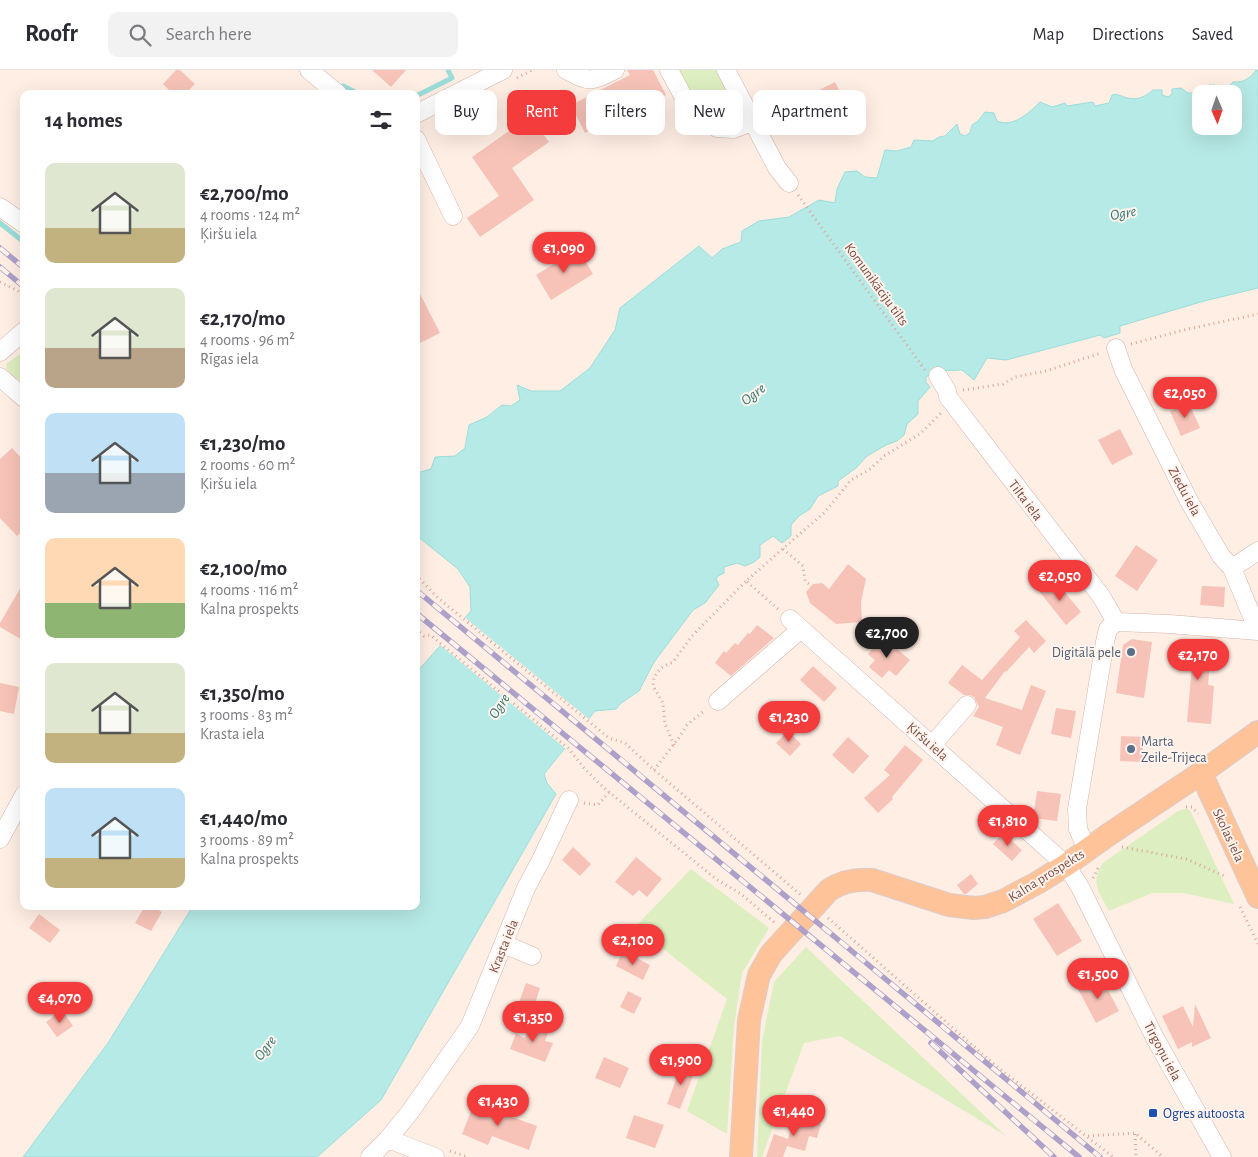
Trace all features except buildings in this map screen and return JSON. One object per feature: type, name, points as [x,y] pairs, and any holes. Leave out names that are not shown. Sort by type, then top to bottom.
[{"type":"main road","name":"Kalna prospekts","points":[[741,1157],[749,1020],[759,975],[771,954],[788,934],[822,908],[837,885],[861,879],[872,880],[949,905],[974,908],[1003,902],[1066,865],[1258,732]]},
{"type":"main road","name":"Skolas iela","points":[[1201,773],[1258,897]]},
{"type":"street","points":[[309,70],[333,90]]},
{"type":"street","points":[[420,112],[503,70]]},
{"type":"street","points":[[566,70],[586,80],[594,80],[616,70]]},
{"type":"street","points":[[669,70],[690,109],[717,128],[733,129],[752,122]]},
{"type":"street","points":[[726,70],[776,168],[789,183]]},
{"type":"street","points":[[420,147],[453,216]]},
{"type":"street","points":[[0,207],[20,221]]},
{"type":"street","points":[[0,352],[20,334]]},
{"type":"street","name":"Ziedu iela","points":[[1116,348],[1123,368],[1189,501],[1221,556],[1232,568],[1258,631]]},
{"type":"street","points":[[0,377],[20,394]]},
{"type":"street","name":"Tilta iela","points":[[934,377],[1101,596],[1116,622]]},
{"type":"street","points":[[1232,568],[1258,551]]},
{"type":"street","points":[[1087,850],[1078,829],[1077,809],[1108,630],[1116,622],[1258,631]]},
{"type":"street","points":[[718,701],[795,624]]},
{"type":"street","name":"Ķiršu iela","points":[[795,624],[1066,865]]},
{"type":"street","points":[[932,745],[967,705]]},
{"type":"street","name":"Krasta iela","points":[[370,1157],[410,1112],[470,1026],[526,888],[569,800]]},
{"type":"street","points":[[0,839],[20,802]]},
{"type":"street","name":"Tirgoņu iela","points":[[1066,865],[1080,887],[1156,1040],[1222,1157]]},
{"type":"street","points":[[504,944],[532,956]]},
{"type":"street","points":[[388,1139],[434,1157]]},
{"type":"path","name":"Komunikāciju tilts","points":[[804,204],[934,377]]},
{"type":"path","points":[[0,282],[20,294]]},
{"type":"path","points":[[674,745],[665,724],[663,703],[654,686],[654,677],[660,668],[673,662],[692,636],[746,582],[825,512],[851,480],[869,470],[884,456],[921,432],[952,402],[955,393],[965,389],[1003,384],[1015,377],[1046,371],[1116,348],[1188,329],[1258,314]]},
{"type":"path","points":[[784,548],[803,566],[805,581],[812,586]]},
{"type":"path","points":[[420,579],[438,598],[609,738],[625,743],[782,880],[822,908],[826,916],[988,1059],[1113,1157]]},
{"type":"path","points":[[746,582],[795,624]]},
{"type":"path","points":[[420,632],[424,636],[431,636],[435,639],[568,748],[604,788],[716,879],[741,894],[788,934]]},
{"type":"path","points":[[654,770],[674,745],[686,725],[718,701]]},
{"type":"path","points":[[598,805],[610,791]]},
{"type":"path","points":[[1121,847],[1186,859],[1227,877]]},
{"type":"path","points":[[1088,1136],[1135,1133],[1163,1157]]},
{"type":"path","points":[[1135,1133],[1136,1157]]},
{"type":"green space","points":[[675,70],[722,70],[731,90],[686,90]]},
{"type":"green space","points":[[20,354],[20,381],[7,370],[6,364]]},
{"type":"green space","points":[[1190,810],[1234,904],[1183,893],[1152,893],[1109,911],[1099,893],[1096,881],[1099,869],[1104,862],[1178,811]]},
{"type":"green space","points":[[691,869],[769,928],[742,973],[734,1026],[727,1134],[687,1111],[727,999],[635,927]]},
{"type":"green space","points":[[806,947],[1006,1136],[840,1036],[804,1043],[762,1157],[757,1157],[762,1041],[774,982]]},
{"type":"water","name":"Ogre","points":[[1258,70],[1258,288],[1204,301],[1120,326],[1120,333],[1104,338],[1100,335],[1006,360],[987,358],[974,380],[962,370],[935,371],[926,377],[926,382],[930,387],[918,401],[918,414],[907,424],[904,435],[897,441],[867,456],[856,468],[838,481],[838,486],[818,496],[810,509],[799,516],[791,525],[791,536],[782,543],[773,536],[760,545],[760,557],[754,562],[745,566],[737,563],[724,567],[724,573],[716,579],[719,585],[705,603],[693,610],[654,662],[639,691],[621,703],[616,709],[595,711],[544,774],[547,783],[556,794],[381,1100],[317,1157],[23,1157],[108,1043],[191,910],[420,910],[420,668],[471,611],[470,587],[458,569],[420,538],[420,472],[431,469],[435,457],[455,456],[465,448],[469,425],[487,417],[502,405],[511,406],[520,400],[517,385],[531,391],[560,391],[590,368],[615,330],[620,308],[699,246],[712,258],[722,249],[741,242],[742,231],[759,221],[789,217],[819,200],[835,203],[837,189],[845,172],[857,171],[865,177],[877,178],[885,150],[897,151],[911,147],[914,140],[933,141],[945,136],[957,124],[960,134],[965,136],[970,133],[972,125],[985,112],[994,113],[997,121],[1009,123],[1026,115],[1040,102],[1052,107],[1065,103],[1067,106],[1093,102],[1095,106],[1109,103],[1112,95],[1136,99],[1143,97],[1153,90],[1162,90],[1162,95],[1168,97],[1172,94],[1172,89],[1181,88],[1188,93],[1192,93],[1192,135],[1242,135],[1242,85],[1230,85],[1233,82],[1243,81]]},
{"type":"pier","points":[[463,616],[590,720],[566,749],[439,644]]},
{"type":"waterway","points":[[420,94],[452,78],[448,70]]},
{"type":"waterway","points":[[337,89],[343,86],[351,90]]},
{"type":"waterway","points":[[0,223],[20,239]]},
{"type":"railway","points":[[0,248],[20,265]]},
{"type":"railway","points":[[0,267],[20,284]]},
{"type":"railway","points":[[420,593],[1100,1157]]},
{"type":"railway","points":[[420,616],[1079,1157]]},
{"type":"railway","points":[[931,1043],[1054,1157]]},
{"type":"place","name":"Digitālā pele","points":[[1131,652]]},
{"type":"place","name":"Marta Zeile-Trijeca","points":[[1131,749]]},
{"type":"place","name":"Ogres autoosta","points":[[1153,1113]]}]
